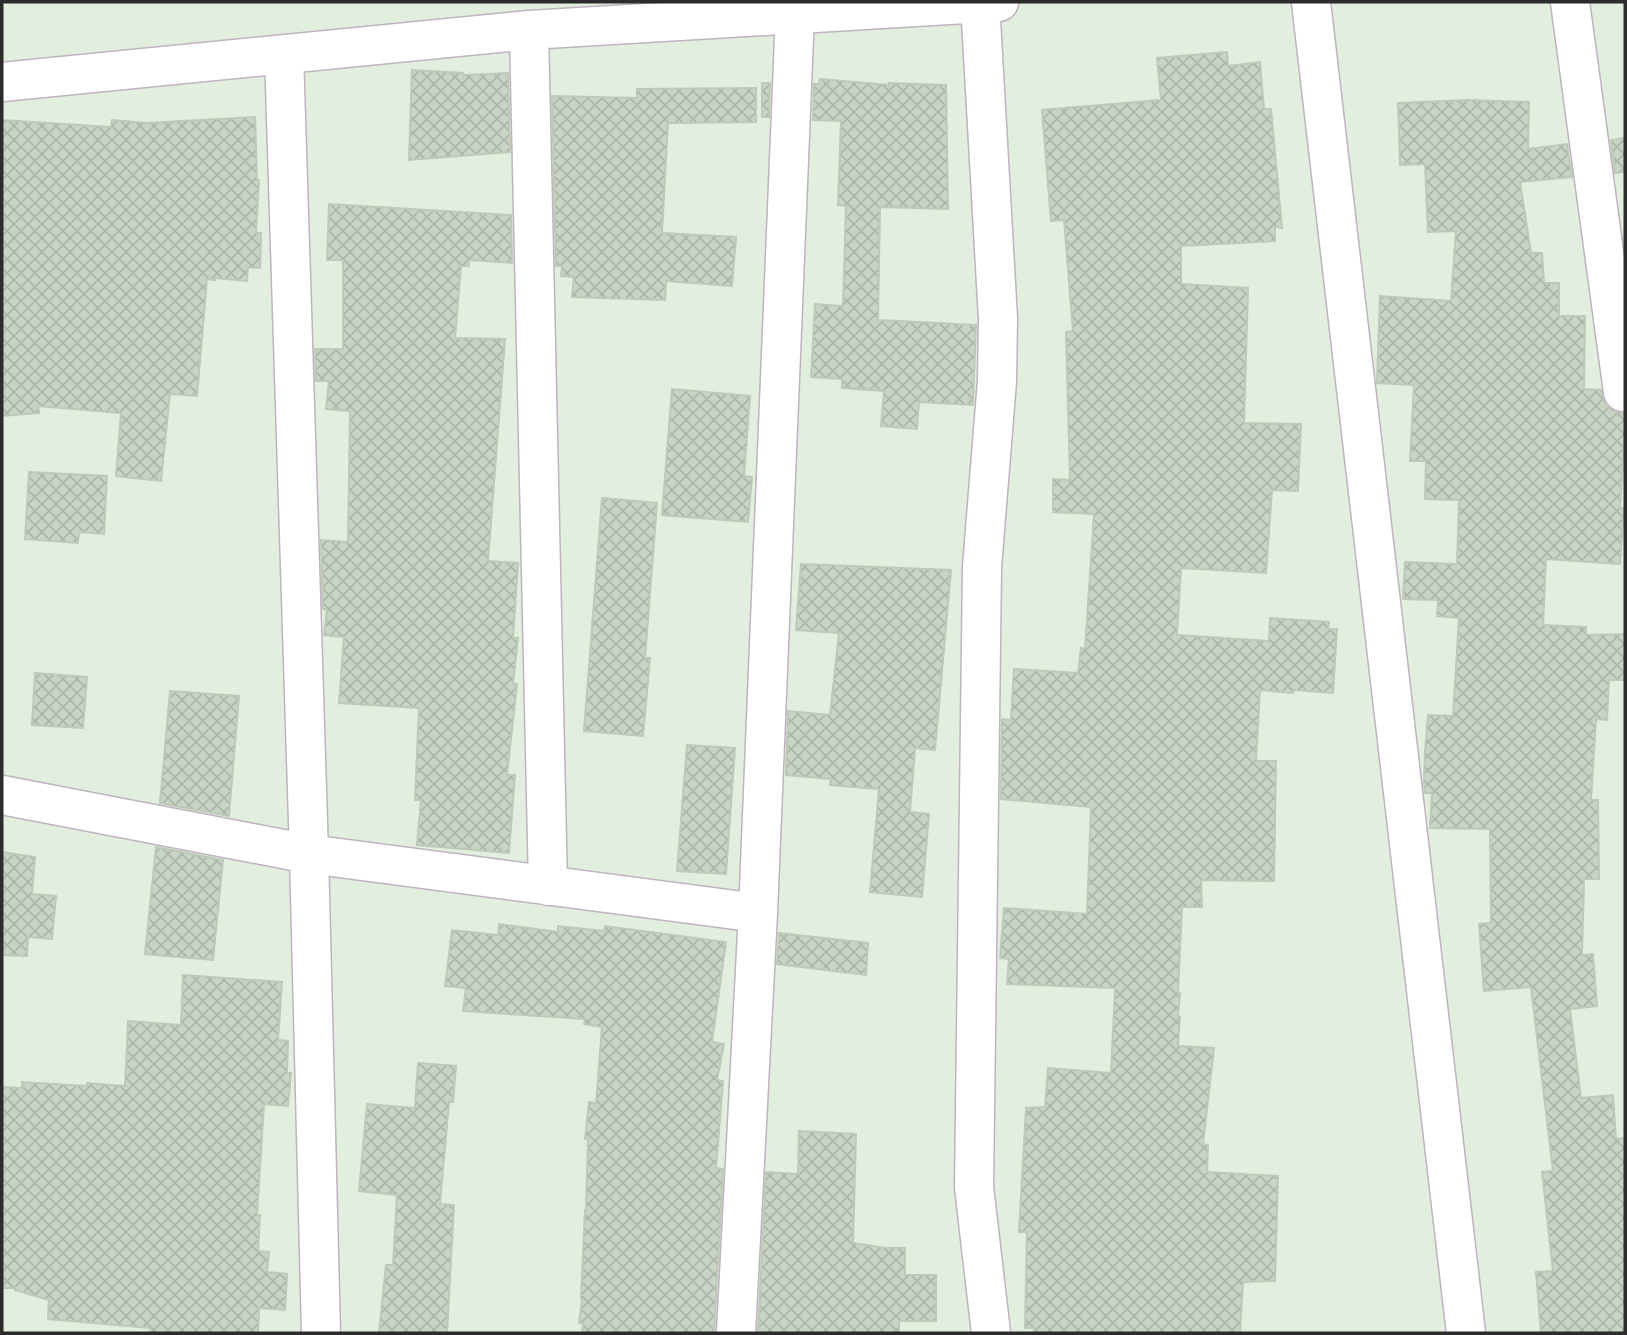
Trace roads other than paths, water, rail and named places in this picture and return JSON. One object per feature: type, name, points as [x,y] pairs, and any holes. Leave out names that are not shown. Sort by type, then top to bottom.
[{"type":"street","points":[[2,82],[529,30],[788,8],[987,2],[998,319],[995,423],[982,567],[974,1187],[991,1333]]},
{"type":"street","points":[[1311,2],[1466,1333]]},
{"type":"street","points":[[1570,2],[1625,392]]},
{"type":"street","points":[[736,1333],[758,913],[788,8]]},
{"type":"street","points":[[529,30],[548,886]]},
{"type":"street","points":[[284,54],[321,1333]]},
{"type":"street","points":[[2,795],[309,854],[758,913]]}]
